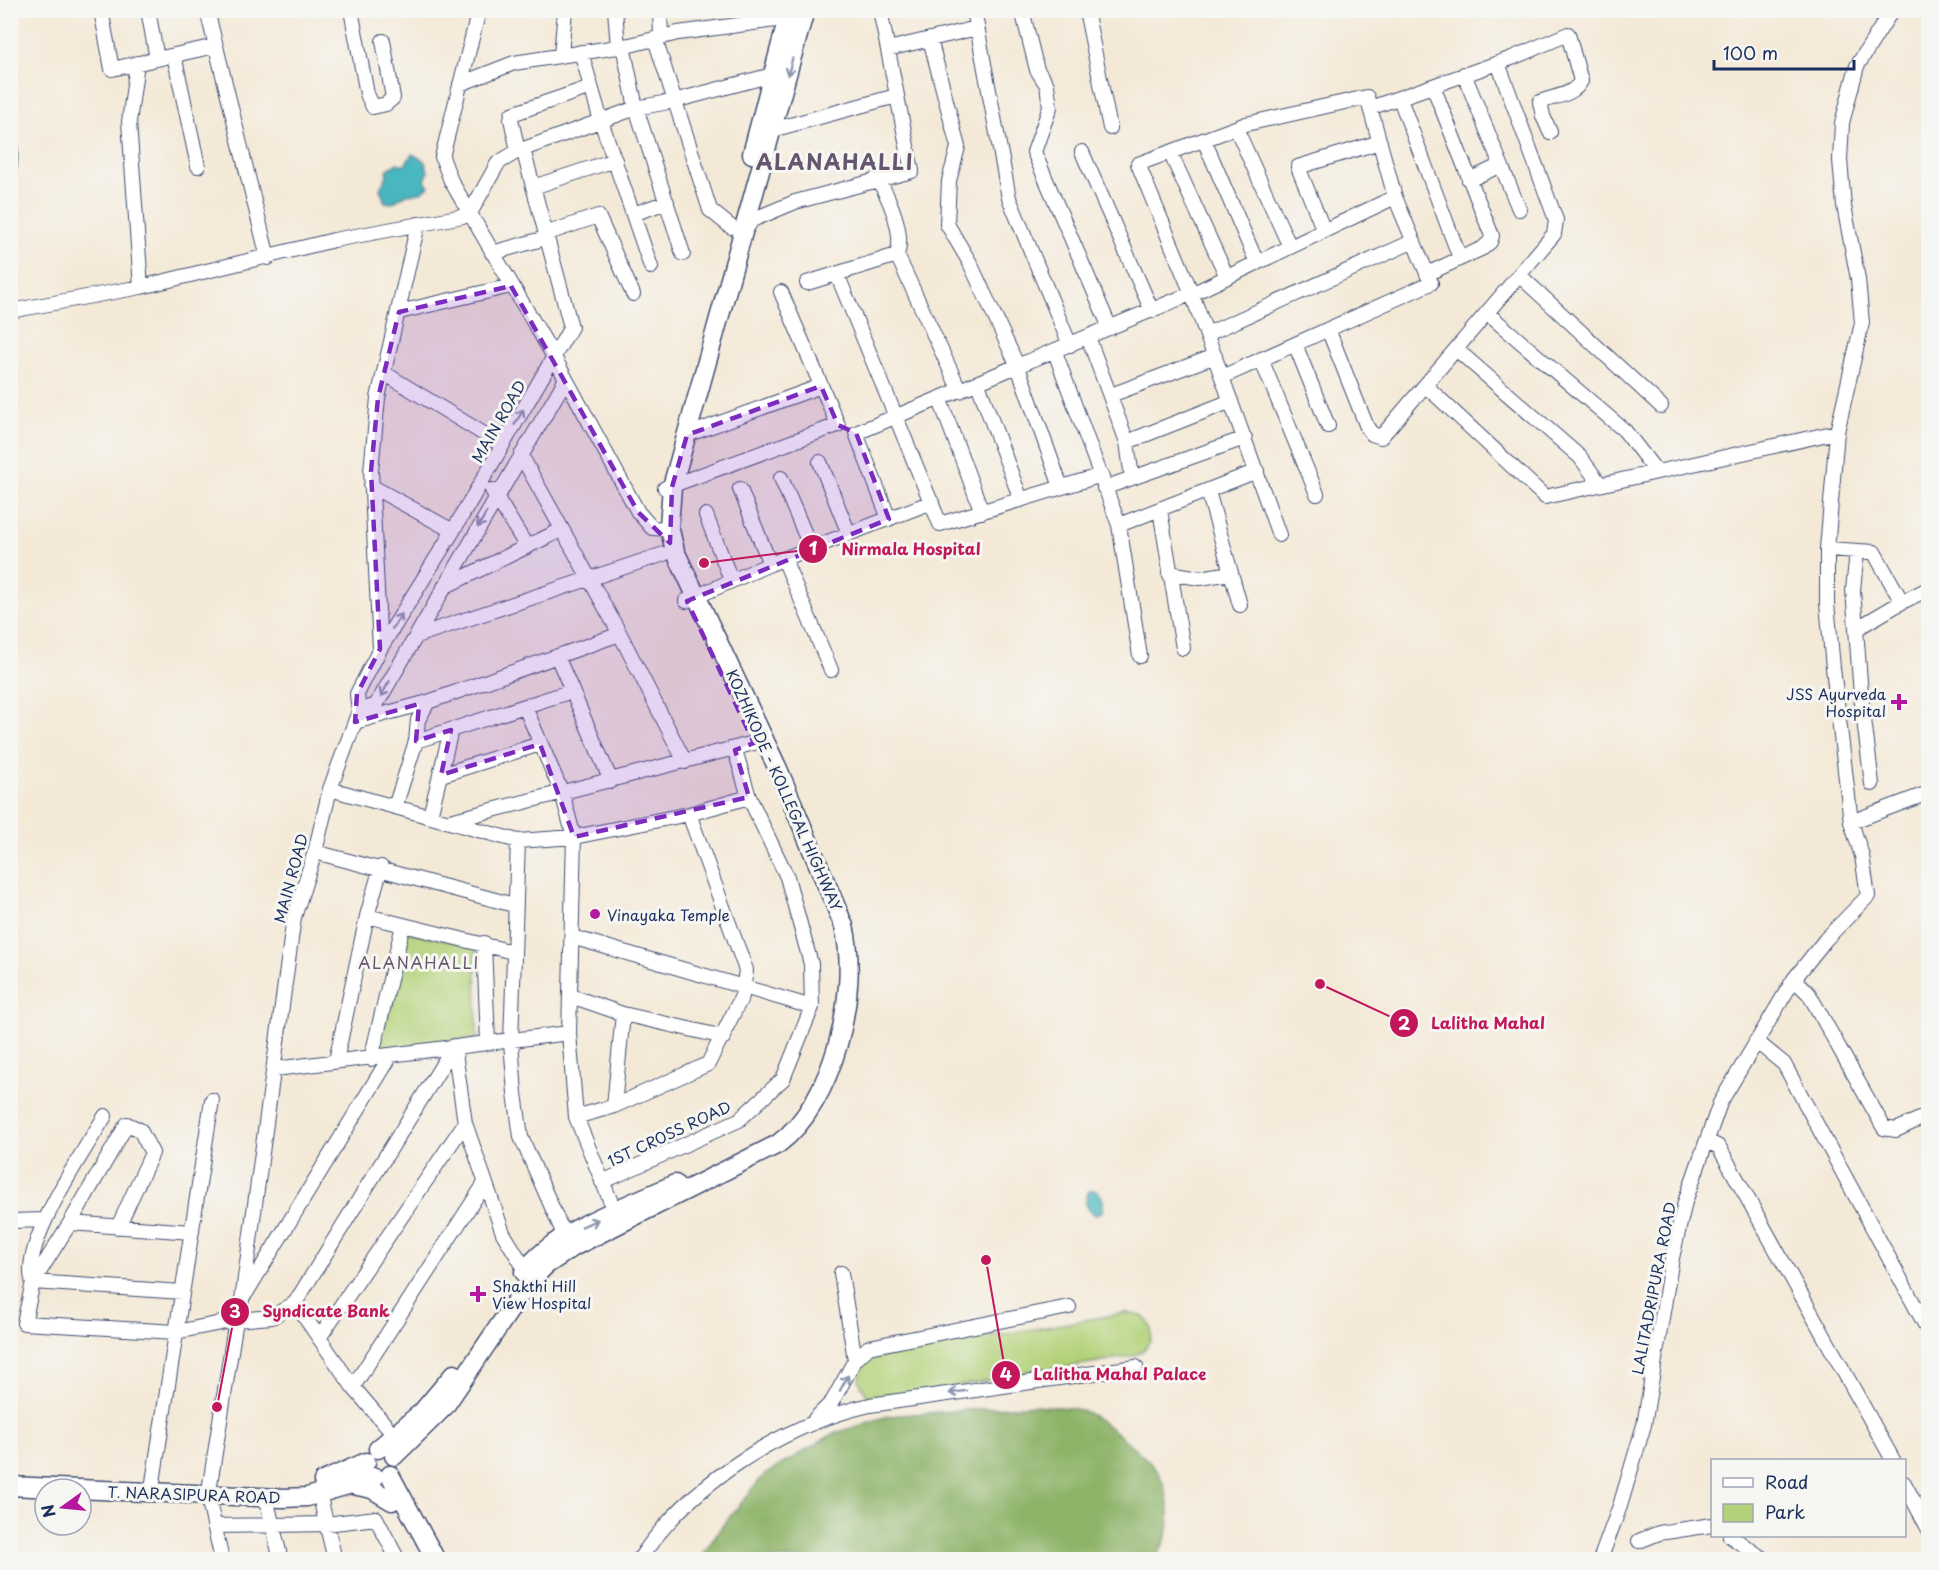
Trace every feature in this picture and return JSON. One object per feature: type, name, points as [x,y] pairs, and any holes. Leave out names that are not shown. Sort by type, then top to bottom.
[{"type":"main road","name":"KOZHIKODE - KOLLEGAL HIGHWAY","points":[[380,1466],[394,1435],[422,1412],[443,1389],[508,1304],[539,1272],[575,1246],[772,1148],[786,1138],[805,1118],[817,1099],[831,1064],[848,1000],[849,949],[832,894],[778,769],[692,598],[664,554],[668,488],[737,229],[772,130],[805,10]]},
{"type":"main road","name":"KOZHIKODE - KOLLEGAL HIGHWAY","points":[[668,488],[687,435],[737,229],[772,75],[781,16]]},
{"type":"main road","name":"KOZHIKODE - KOLLEGAL HIGHWAY","points":[[380,1466],[413,1438],[445,1406],[508,1304],[525,1269],[549,1246],[565,1236],[762,1142],[797,1111],[818,1071],[837,998],[838,950],[826,907],[692,598],[665,529]]},
{"type":"main road","points":[[413,1438],[399,1470],[400,1504],[423,1560]]},
{"type":"main road","points":[[380,1466],[400,1504],[436,1560]]},
{"type":"main road","name":"T. NARASIPURA ROAD","points":[[10,1486],[209,1492],[303,1488],[380,1466]]},
{"type":"main road","name":"T. NARASIPURA ROAD","points":[[10,1474],[153,1482],[209,1492],[266,1498],[294,1498],[347,1485],[380,1466]]},
{"type":"main road","points":[[347,1485],[372,1489],[400,1504]]},
{"type":"street","points":[[101,10],[112,69],[215,46]]},
{"type":"street","points":[[148,10],[157,58]]},
{"type":"street","points":[[207,10],[268,258]]},
{"type":"street","points":[[351,10],[367,94],[373,107],[386,104],[393,98],[383,41]]},
{"type":"street","points":[[479,10],[442,157],[451,181],[469,214],[554,357],[638,512],[652,528],[665,529]]},
{"type":"street","points":[[561,55],[565,10]]},
{"type":"street","points":[[615,10],[620,46],[636,108],[683,254]]},
{"type":"street","points":[[660,10],[658,38],[674,101],[710,210],[737,229],[747,231],[752,220],[795,202],[878,178],[912,171],[880,10]]},
{"type":"street","points":[[974,10],[1009,198],[1070,345]]},
{"type":"street","points":[[1022,10],[1037,70],[1047,85],[1050,107],[1034,152],[1110,328]]},
{"type":"street","points":[[1086,10],[1110,128]]},
{"type":"street","name":"LALITADRIPURA ROAD","points":[[1600,1560],[1620,1506],[1644,1425],[1672,1258],[1685,1202],[1720,1103],[1794,980],[1826,939],[1868,896],[1862,856],[1851,822],[1827,603],[1827,549],[1837,432],[1862,323],[1858,279],[1844,206],[1840,160],[1842,123],[1857,66],[1892,10]]},
{"type":"street","points":[[460,84],[514,63],[781,16]]},
{"type":"street","points":[[888,49],[977,28]]},
{"type":"street","points":[[1370,108],[1498,63],[1568,34],[1581,81],[1577,88],[1570,92],[1540,102],[1543,117],[1551,132]]},
{"type":"street","points":[[930,39],[958,147],[949,181],[947,224],[970,263],[1018,367],[1061,487]]},
{"type":"street","points":[[581,52],[601,121],[651,267]]},
{"type":"street","points":[[174,55],[198,166]]},
{"type":"street","points":[[137,63],[129,122],[141,286]]},
{"type":"street","points":[[1328,329],[1372,434],[1381,437],[1387,433],[1554,234],[1556,220],[1498,63]]},
{"type":"street","points":[[1464,74],[1520,209]]},
{"type":"street","points":[[10,311],[141,286],[268,258],[334,240],[469,214],[498,163],[520,150],[636,108],[674,101],[772,75]]},
{"type":"street","points":[[1427,274],[1483,248],[1492,236],[1433,86]]},
{"type":"street","name":"MAIN ROAD","points":[[209,1492],[236,1320],[242,1300],[294,917],[315,852],[330,789],[357,716],[357,694],[380,649],[453,531],[571,327],[533,187],[511,119],[513,114],[591,87]]},
{"type":"street","points":[[772,130],[896,96]]},
{"type":"street","points":[[1222,377],[1431,283],[1395,197],[1367,97],[1236,128],[1138,164],[1192,294],[1222,377],[1245,438],[1280,535]]},
{"type":"street","points":[[1400,99],[1460,258]]},
{"type":"street","points":[[1236,128],[1290,247]]},
{"type":"street","points":[[10,167],[11,138]]},
{"type":"street","points":[[1204,140],[1257,263]]},
{"type":"street","points":[[1324,231],[1298,167],[1380,142]]},
{"type":"street","points":[[1082,152],[1152,310]]},
{"type":"street","points":[[1170,152],[1227,277]]},
{"type":"street","points":[[533,187],[615,160]]},
{"type":"street","points":[[1469,180],[1502,165]]},
{"type":"street","points":[[878,178],[887,194],[901,244],[897,255],[960,392]]},
{"type":"street","points":[[856,434],[1192,294],[1395,197]]},
{"type":"street","points":[[633,214],[667,202]]},
{"type":"street","points":[[492,253],[598,216],[633,294]]},
{"type":"street","points":[[380,649],[371,486],[378,398],[418,224]]},
{"type":"street","points":[[1207,334],[1413,241]]},
{"type":"street","points":[[807,283],[897,255]]},
{"type":"street","points":[[837,274],[940,524],[1061,487],[1132,478],[1245,438]]},
{"type":"street","points":[[1520,275],[1661,406]]},
{"type":"street","points":[[399,312],[511,286]]},
{"type":"street","points":[[781,292],[838,425],[856,434],[889,519]]},
{"type":"street","points":[[1487,313],[1624,431],[1655,470]]},
{"type":"street","points":[[1088,337],[1111,395],[1126,442],[1132,478]]},
{"type":"street","points":[[1295,344],[1328,426]]},
{"type":"street","points":[[1456,349],[1580,457],[1600,484]]},
{"type":"street","points":[[1055,351],[1119,525],[1140,656]]},
{"type":"street","points":[[1111,395],[1215,356]]},
{"type":"street","points":[[1261,359],[1317,494]]},
{"type":"street","points":[[384,373],[502,445]]},
{"type":"street","points":[[357,716],[376,705],[566,379]]},
{"type":"street","points":[[978,384],[1021,500]]},
{"type":"street","points":[[687,435],[821,386]]},
{"type":"street","points":[[1426,386],[1545,497],[1655,470],[1837,432]]},
{"type":"street","points":[[940,400],[982,512]]},
{"type":"street","points":[[1126,442],[1231,401]]},
{"type":"street","points":[[668,488],[838,425]]},
{"type":"street","points":[[521,455],[620,634],[685,762]]},
{"type":"street","points":[[820,462],[849,534]]},
{"type":"street","points":[[1119,525],[1257,471]]},
{"type":"street","points":[[484,478],[527,547]]},
{"type":"street","points":[[781,478],[811,548]]},
{"type":"street","points":[[371,486],[453,531]]},
{"type":"street","points":[[740,489],[831,670]]},
{"type":"street","points":[[1208,491],[1240,605]]},
{"type":"street","points":[[692,598],[777,561],[932,502]]},
{"type":"street","points":[[1160,510],[1183,648]]},
{"type":"street","points":[[706,515],[731,580]]},
{"type":"street","points":[[444,588],[561,530]]},
{"type":"street","points":[[1827,549],[1874,552],[1902,602]]},
{"type":"street","points":[[1857,551],[1853,590],[1861,695],[1872,784]]},
{"type":"street","points":[[416,636],[664,554]]},
{"type":"street","points":[[1169,573],[1200,578],[1231,573]]},
{"type":"street","points":[[1856,629],[1929,589]]},
{"type":"street","points":[[357,716],[428,702],[620,634]]},
{"type":"street","points":[[556,656],[612,781]]},
{"type":"street","points":[[416,741],[572,691]]},
{"type":"street","points":[[395,807],[416,741],[418,720],[428,702]]},
{"type":"street","points":[[525,707],[562,793],[574,837],[571,996],[568,1033],[576,1117],[615,1212]]},
{"type":"street","points":[[430,816],[451,730]]},
{"type":"street","points":[[448,822],[735,750],[754,743]]},
{"type":"street","points":[[441,775],[540,744]]},
{"type":"street","name":"1ST CROSS ROAD","points":[[602,1182],[739,1120],[783,1079],[812,1007],[811,964],[787,877],[749,797],[735,750]]},
{"type":"street","points":[[330,789],[518,841],[574,837],[689,814],[749,797]]},
{"type":"street","points":[[1851,822],[1929,793]]},
{"type":"street","points":[[576,1117],[614,1106],[708,1064],[724,1037],[742,996],[746,970],[689,814]]},
{"type":"street","points":[[518,841],[514,904],[511,1042],[521,1137],[565,1236]]},
{"type":"street","points":[[315,852],[381,867],[514,904]]},
{"type":"street","points":[[336,1061],[367,916],[381,867]]},
{"type":"street","points":[[367,916],[513,952]]},
{"type":"street","points":[[371,1059],[403,925]]},
{"type":"street","points":[[572,937],[812,1007]]},
{"type":"street","points":[[484,943],[488,1043]]},
{"type":"street","points":[[1794,980],[1809,994],[1884,1128],[1896,1130],[1929,1114]]},
{"type":"street","points":[[571,996],[623,1014],[724,1037]]},
{"type":"street","points":[[614,1106],[623,1014]]},
{"type":"street","points":[[275,1069],[390,1057],[454,1046],[511,1042],[568,1033]]},
{"type":"street","points":[[1756,1041],[1784,1064],[1929,1330]]},
{"type":"street","points":[[454,1046],[465,1123],[503,1233],[525,1269]]},
{"type":"street","points":[[118,1227],[152,1154],[140,1130],[127,1124],[70,1224],[33,1282],[24,1323],[176,1332],[236,1320],[272,1317],[295,1302],[454,1046]]},
{"type":"street","points":[[242,1300],[390,1057]]},
{"type":"street","points":[[153,1482],[212,1100]]},
{"type":"street","points":[[33,1282],[30,1265],[45,1220],[105,1116]]},
{"type":"street","points":[[319,1338],[465,1123]]},
{"type":"street","points":[[1707,1141],[1719,1147],[1892,1459]]},
{"type":"street","points":[[353,1387],[485,1183]]},
{"type":"street","points":[[10,1221],[45,1220]]},
{"type":"street","points":[[70,1224],[192,1232]]},
{"type":"street","points":[[841,1273],[855,1360]]},
{"type":"street","points":[[33,1282],[182,1292]]},
{"type":"street","points":[[295,1302],[353,1387],[394,1435]]},
{"type":"street","points":[[807,1426],[832,1402],[855,1360],[869,1347],[881,1342],[1069,1307]]},
{"type":"street","points":[[639,1560],[660,1530],[706,1486],[734,1465],[830,1416],[870,1405],[1136,1367]]},
{"type":"street","points":[[1906,1485],[1929,1528]]},
{"type":"street","points":[[209,1492],[222,1560]]},
{"type":"street","points":[[319,1493],[335,1560]]},
{"type":"street","points":[[266,1498],[281,1560]]},
{"type":"street","points":[[215,1526],[273,1527],[376,1518],[398,1560]]},
{"type":"street","points":[[1639,1541],[1659,1533],[1711,1525]]},
{"type":"street","points":[[1731,1537],[1765,1560]]},
{"type":"highlighted area","points":[[511,286],[638,512],[670,543],[672,487],[687,435],[821,386],[838,425],[856,433],[889,519],[687,601],[754,743],[735,750],[749,797],[574,837],[540,744],[441,775],[451,730],[416,741],[419,704],[355,722],[357,694],[380,649],[371,471],[378,398],[399,312]]},
{"type":"green space","points":[[407,932],[476,947],[477,1039],[378,1052]]},
{"type":"green space","points":[[1124,1313],[1143,1317],[1149,1323],[1151,1330],[1148,1345],[1132,1356],[881,1399],[867,1396],[859,1381],[862,1366],[873,1358]]},
{"type":"green space","points":[[1035,1405],[1085,1412],[1125,1440],[1159,1474],[1167,1496],[1169,1518],[1165,1540],[1153,1559],[700,1559],[720,1529],[764,1475],[833,1434],[888,1416]]},
{"type":"water","points":[[412,154],[425,161],[428,172],[425,181],[429,186],[421,192],[407,194],[392,203],[385,202],[380,189],[387,170],[397,163],[405,165]]},
{"type":"water","points":[[1096,1190],[1104,1203],[1102,1212],[1096,1215],[1090,1211],[1086,1201],[1089,1191]]},
{"type":"place","name":"Nirmala Hospital","points":[[704,563]]},
{"type":"place","name":"JSS Ayurveda Hospital","points":[[1899,702]]},
{"type":"place","name":"Vinayaka Temple","points":[[595,914]]},
{"type":"place","name":"Lalitha Mahal","points":[[1320,984]]},
{"type":"place","name":"Lalitha Mahal Palace","points":[[986,1260]]},
{"type":"place","name":"Shakthi Hill View Hospital","points":[[478,1294]]},
{"type":"place","name":"Syndicate Bank","points":[[217,1407]]},
{"type":"district","name":"ALANAHALLI","points":[[835,161]]},
{"type":"district","name":"ALANAHALLI","points":[[419,962]]}]
